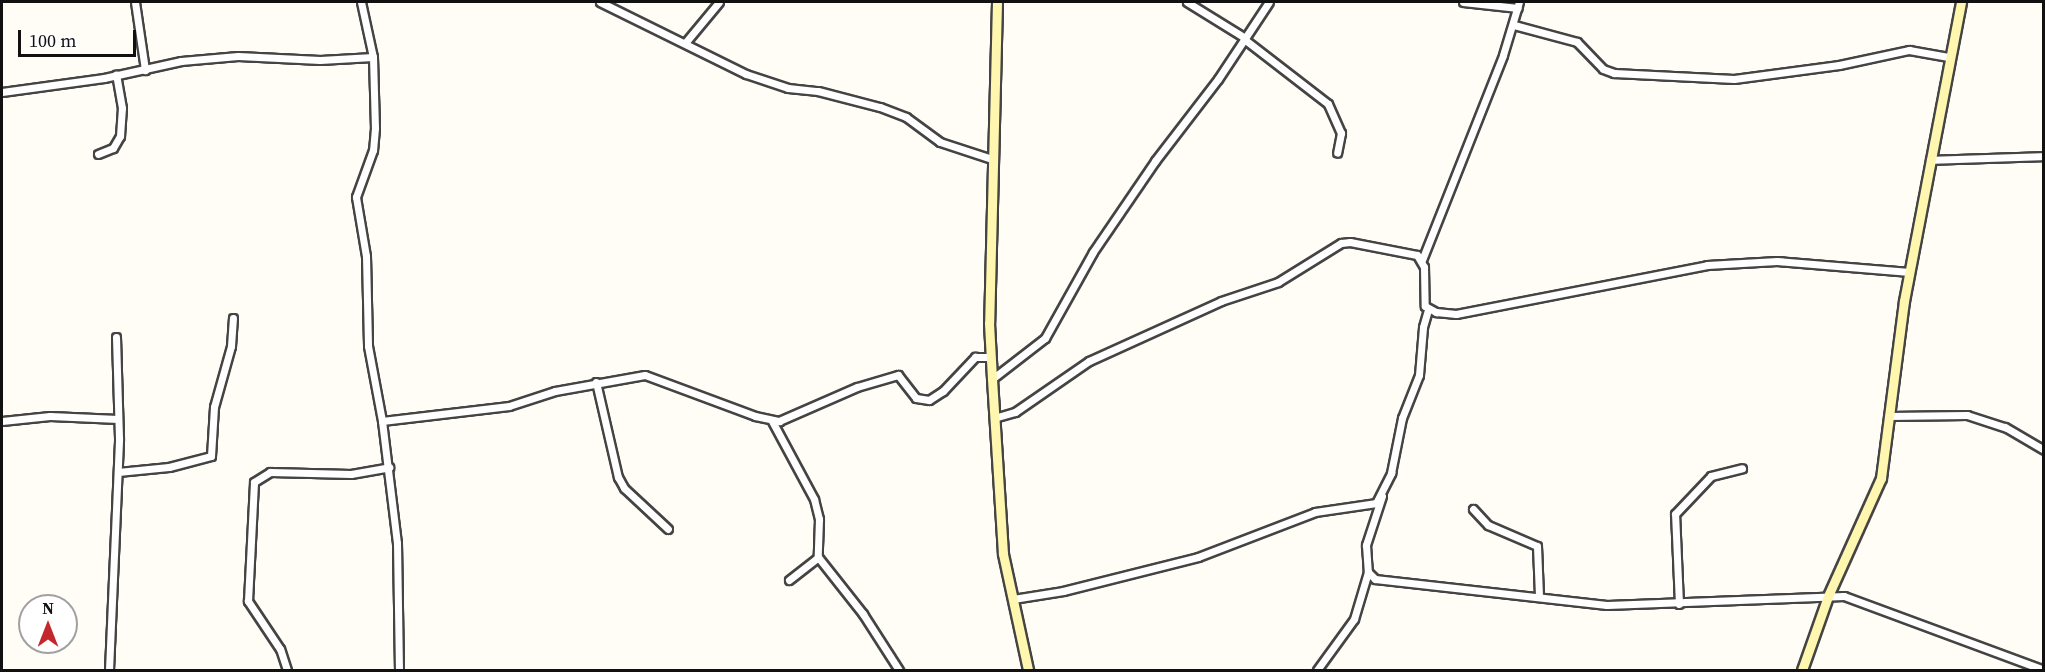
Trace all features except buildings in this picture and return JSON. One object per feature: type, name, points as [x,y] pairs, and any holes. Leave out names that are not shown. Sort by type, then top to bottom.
[{"type":"main road","points":[[997,2],[992,159],[992,379],[1003,554],[1028,670]]},
{"type":"main road","points":[[1802,670],[1828,596],[1876,493],[1910,272],[1948,57],[1961,2]]},
{"type":"street","points":[[135,2],[145,70]]},
{"type":"street","points":[[361,2],[373,57],[374,140],[356,197],[366,256],[368,346],[382,421],[397,543],[399,670]]},
{"type":"street","points":[[600,2],[746,74],[788,88],[880,107],[906,117],[940,142],[992,159]]},
{"type":"street","points":[[685,43],[719,2]]},
{"type":"street","points":[[1187,2],[1244,39],[1328,104],[1341,134],[1336,153]]},
{"type":"street","points":[[992,379],[1045,338],[1093,252],[1269,2]]},
{"type":"street","points":[[1317,670],[1354,619],[1368,572],[1366,545],[1419,375],[1423,327],[1428,310],[1422,260],[1514,25],[1519,5],[1463,2]]},
{"type":"street","points":[[1514,25],[1577,42],[1603,69],[1614,73],[1734,79],[1839,65],[1909,50],[1948,57]]},
{"type":"street","points":[[2,92],[145,70],[181,61],[238,56],[320,60],[373,57]]},
{"type":"street","points":[[98,154],[113,148],[120,136],[122,108],[116,75]]},
{"type":"street","points":[[1930,160],[2043,156]]},
{"type":"street","points":[[994,418],[1015,412],[1089,361],[1221,301],[1278,282],[1341,243],[1380,246],[1422,260]]},
{"type":"street","points":[[1428,310],[1456,314],[1491,310],[1730,263],[1814,263],[1910,272]]},
{"type":"street","points":[[118,472],[169,467],[210,456],[214,407],[231,346],[233,318]]},
{"type":"street","points":[[109,670],[118,472],[116,337]]},
{"type":"street","points":[[772,422],[898,375],[916,398],[929,400],[943,391],[975,357],[991,357]]},
{"type":"street","points":[[382,421],[509,406],[596,382],[645,375],[662,378],[772,422],[814,499],[819,519],[818,557],[863,614],[899,670]]},
{"type":"street","points":[[596,382],[618,477],[624,488],[668,529]]},
{"type":"street","points":[[1889,416],[1967,415],[2005,427],[2043,450]]},
{"type":"street","points":[[2,421],[50,416],[118,419]]},
{"type":"street","points":[[287,670],[280,649],[248,601],[254,482],[270,472],[342,474],[388,467]]},
{"type":"street","points":[[1679,604],[1675,513],[1712,476],[1742,468]]},
{"type":"street","points":[[1012,599],[1064,591],[1198,557],[1316,512],[1369,506],[1382,496]]},
{"type":"street","points":[[1352,508],[1375,518]]},
{"type":"street","points":[[1473,509],[1488,525],[1537,546],[1539,595]]},
{"type":"street","points":[[789,580],[818,557]]},
{"type":"street","points":[[1368,572],[1385,580],[1607,604],[1679,604],[1828,596],[1862,601],[1924,629],[2043,670]]}]
